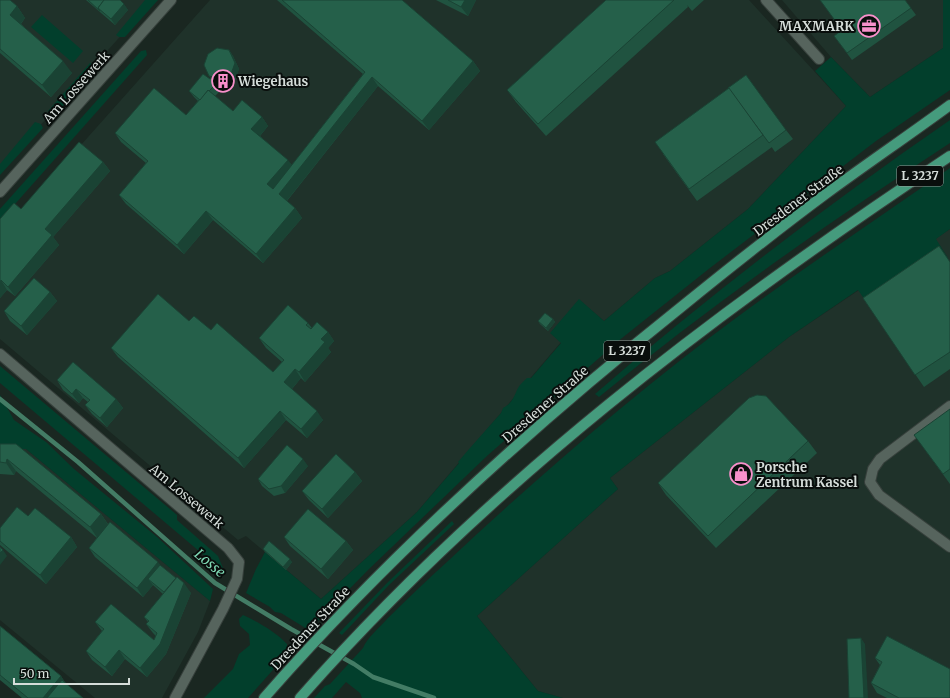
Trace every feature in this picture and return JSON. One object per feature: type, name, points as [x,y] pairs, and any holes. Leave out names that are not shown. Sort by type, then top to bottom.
[{"type":"main road","name":"Dresdener Straße","points":[[264,698],[296,661],[382,572],[445,511],[516,446],[630,348],[736,263],[827,194],[950,105]]},
{"type":"main road","name":"L 3237","points":[[300,698],[351,641],[400,591],[463,530],[531,469],[624,392],[706,328],[809,252],[950,156]]},
{"type":"street","name":"Am Lossewerk","points":[[0,192],[171,0]]},
{"type":"street","points":[[766,0],[819,59]]},
{"type":"street","name":"Am Lossewerk","points":[[0,354],[228,548],[239,562],[237,579],[223,609],[175,698]]},
{"type":"street","points":[[950,406],[880,459],[872,469],[870,482],[879,495],[950,546]]},
{"type":"shaded area","points":[[0,0],[153,0],[0,170]]},
{"type":"shaded area","points":[[210,0],[749,0],[846,106],[748,209],[670,271],[655,278],[604,321],[579,300],[551,333],[561,342],[417,512],[321,599],[246,536],[238,540],[0,339],[0,236]]},
{"type":"shaded area","points":[[782,0],[943,0],[943,48],[870,97],[831,57]]},
{"type":"shaded area","points":[[950,229],[950,698],[563,698],[538,691],[477,616],[618,489],[610,478],[789,337]]},
{"type":"shaded area","points":[[0,449],[26,449],[210,601],[198,632],[162,698],[95,698],[0,620]]},
{"type":"green space","points":[[145,0],[158,0],[125,37],[119,37],[116,35]]},
{"type":"green space","points":[[943,0],[950,0],[950,90],[876,141],[710,268],[622,338],[488,455],[369,569],[319,620],[307,629],[281,613],[275,612],[270,607],[246,593],[265,552],[321,599],[417,512],[501,413],[503,408],[511,402],[521,384],[527,378],[531,378],[561,343],[550,333],[579,299],[604,321],[655,278],[670,271],[748,209],[846,106],[815,71],[831,57],[870,97],[943,48]]},
{"type":"green space","points":[[42,15],[83,51],[73,63],[31,27]]},
{"type":"green space","points":[[146,50],[147,55],[0,221],[0,209],[141,51]]},
{"type":"green space","points":[[90,63],[94,65],[90,75],[57,113],[52,114],[48,111]]},
{"type":"green space","points":[[950,120],[950,143],[771,265],[641,363],[599,397],[595,394],[681,322],[813,218]]},
{"type":"green space","points":[[35,122],[41,124],[43,128],[0,175],[0,164]]},
{"type":"green space","points":[[950,168],[950,229],[936,239],[948,258],[872,310],[858,290],[789,337],[610,478],[618,489],[477,616],[538,691],[563,698],[362,698],[360,693],[346,682],[332,698],[314,698],[325,686],[330,684],[363,648],[370,637],[425,582],[554,465],[627,403],[664,373],[766,296]]},
{"type":"green space","points":[[0,366],[177,515],[177,520],[218,556],[225,573],[0,383]]},
{"type":"green space","points":[[0,395],[14,420],[46,442],[74,469],[157,537],[213,589],[210,601],[26,449],[0,449]]},
{"type":"green space","points":[[452,521],[454,524],[389,585],[342,635],[339,633],[387,583]]},
{"type":"green space","points":[[243,615],[266,627],[282,639],[287,644],[287,654],[248,698],[204,698],[233,669],[239,654],[250,645],[249,634],[240,626],[239,619]]},
{"type":"building","points":[[0,0],[10,0],[17,6],[10,15],[63,61],[42,85],[0,49]]},
{"type":"building","points":[[88,0],[104,0],[98,8],[100,11]]},
{"type":"building","points":[[104,0],[120,0],[124,4],[111,19],[98,8]]},
{"type":"building","points":[[282,0],[402,0],[473,61],[422,121],[372,77],[279,194],[295,208],[256,254],[206,211],[177,245],[119,195],[148,161],[115,133],[154,88],[186,115],[208,90],[233,111],[242,100],[262,117],[251,129],[288,160],[267,184],[273,189],[365,72]]},
{"type":"building","points":[[448,0],[465,0],[461,7]]},
{"type":"building","points":[[606,0],[674,0],[538,124],[507,90]]},
{"type":"building","name":"MAXMARK","points":[[820,0],[905,0],[911,8],[847,53],[834,36],[842,30]]},
{"type":"building","points":[[217,48],[229,50],[235,63],[231,74],[222,79],[216,79],[213,82],[216,84],[209,91],[208,90],[200,100],[189,91],[203,74],[210,79],[213,77],[209,76],[204,65],[208,54]]},
{"type":"building","points":[[746,75],[786,130],[769,143],[728,88]]},
{"type":"building","points":[[729,88],[763,135],[689,189],[655,142]]},
{"type":"building","points":[[79,142],[103,162],[45,229],[52,235],[8,287],[1,280],[0,282],[0,219],[14,203],[21,209]]},
{"type":"building","points":[[939,246],[950,262],[950,352],[915,375],[863,298]]},
{"type":"building","points":[[34,278],[50,292],[21,326],[4,311]]},
{"type":"building","points":[[158,294],[189,321],[194,316],[211,330],[217,323],[273,372],[284,360],[259,338],[288,305],[308,323],[306,325],[311,329],[317,322],[328,332],[321,339],[325,342],[299,372],[295,369],[284,382],[317,411],[301,429],[280,411],[238,458],[111,348]]},
{"type":"building","points":[[545,313],[553,319],[546,328],[538,321]]},
{"type":"building","points":[[73,362],[116,399],[100,418],[85,405],[90,400],[76,389],[72,394],[57,380]]},
{"type":"building","name":"Porsche Zentrum Kassel","points":[[757,395],[766,396],[808,441],[708,536],[658,483],[749,398]]},
{"type":"building","points":[[950,409],[950,469],[943,474],[914,435]]},
{"type":"building","points":[[0,444],[16,444],[101,514],[90,527],[7,459],[6,463],[0,462]]},
{"type":"building","points":[[287,445],[303,459],[281,486],[269,489],[258,479]]},
{"type":"building","points":[[336,454],[355,472],[322,509],[302,491]]},
{"type":"building","points":[[17,507],[28,516],[35,508],[71,537],[40,575],[0,541],[0,528]]},
{"type":"building","points":[[308,509],[346,541],[321,569],[284,537]]},
{"type":"building","points":[[110,522],[158,562],[137,588],[89,548]]},
{"type":"building","points":[[269,541],[290,559],[283,567],[263,549]]},
{"type":"building","points":[[160,565],[176,578],[164,592],[148,579]]},
{"type":"building","points":[[177,577],[184,583],[160,644],[140,668],[119,650],[105,667],[86,651],[104,629],[95,622],[111,604],[154,640],[157,633],[146,624],[149,621],[144,617]]},
{"type":"building","points":[[0,626],[61,676],[43,698],[28,698],[0,675]]},
{"type":"building","points":[[887,636],[950,669],[950,698],[899,698],[871,683],[882,662],[875,658]]},
{"type":"building","points":[[861,638],[864,698],[849,698],[847,639]]},
{"type":"building","points":[[62,680],[83,698],[47,698]]},
{"type":"waterway","name":"Losse","points":[[0,399],[78,462],[215,583],[291,629],[354,664],[373,677],[434,698]]},
{"type":"place","name":"MAXMARK","points":[[869,26]]},
{"type":"place","name":"Wiegehaus","points":[[223,81]]},
{"type":"place","name":"Porsche Zentrum Kassel","points":[[741,474]]}]
